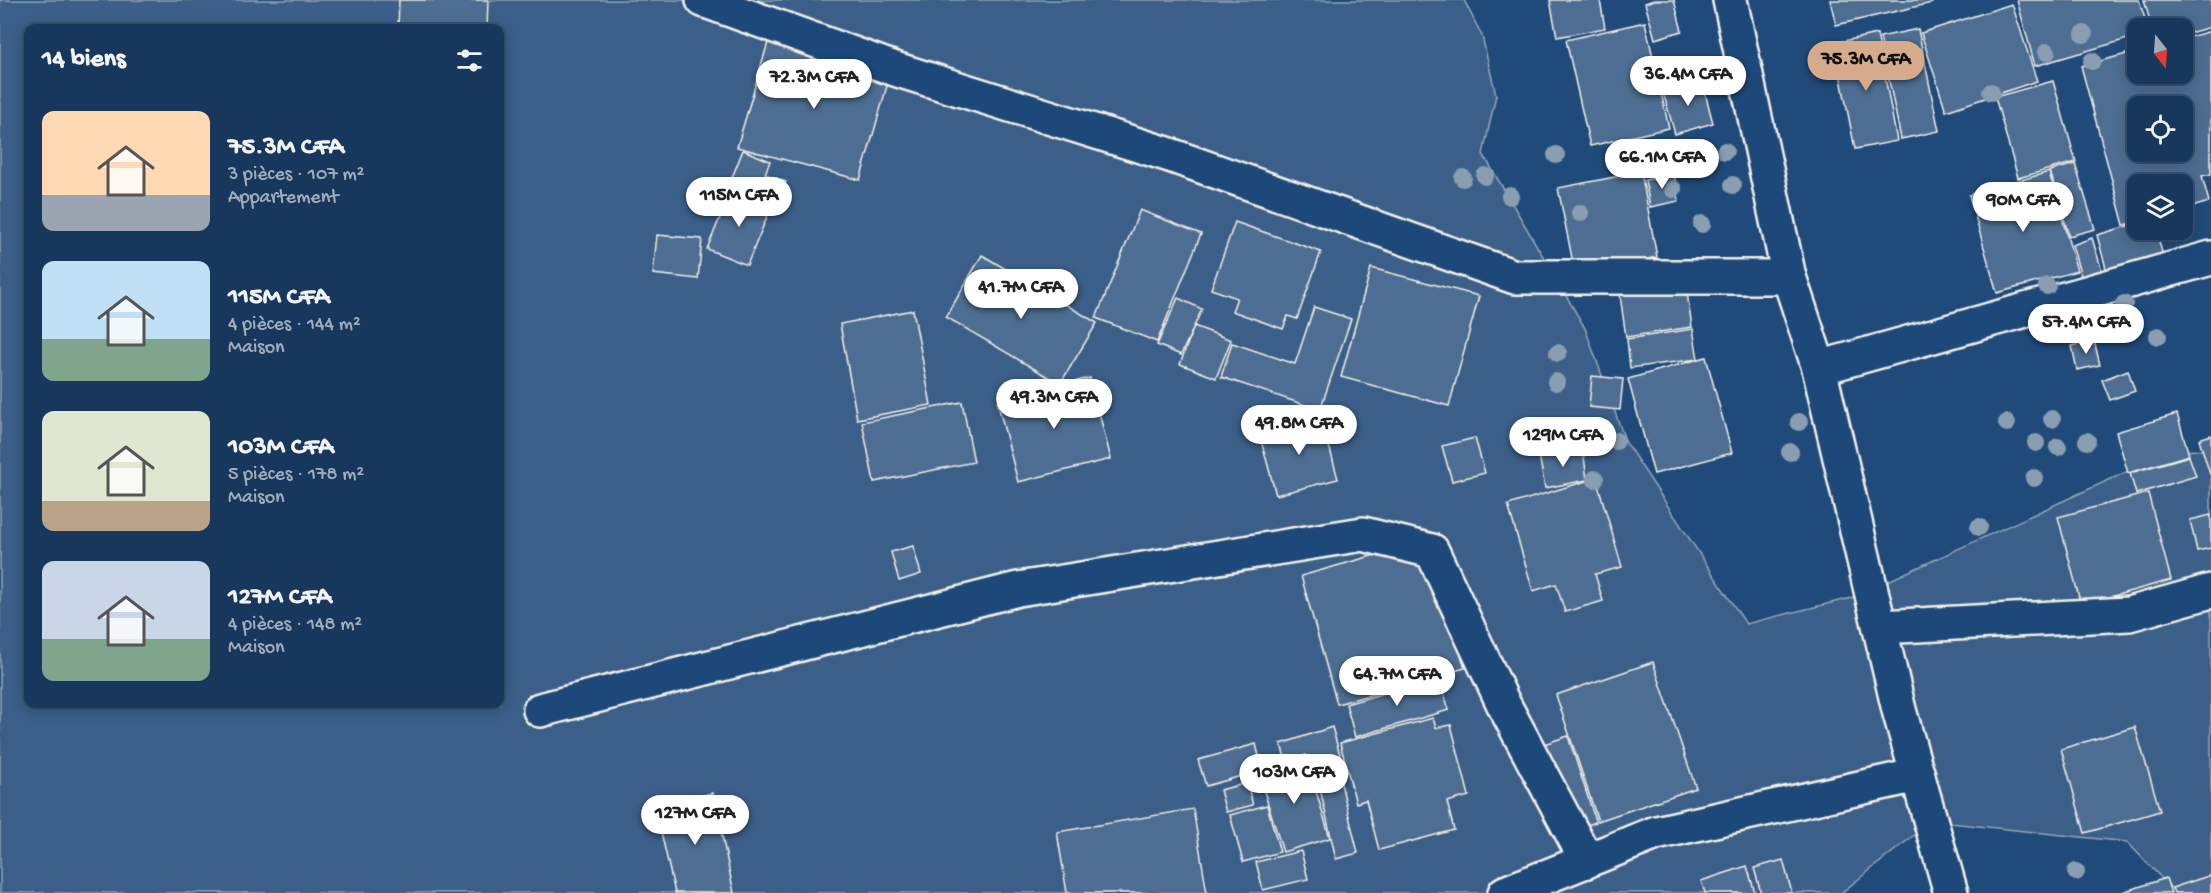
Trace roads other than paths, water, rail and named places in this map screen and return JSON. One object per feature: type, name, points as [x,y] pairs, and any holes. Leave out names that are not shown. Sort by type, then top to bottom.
[{"type":"street","points":[[703,0],[895,69],[1167,154],[1515,277],[1789,277]]},
{"type":"street","points":[[1730,0],[1789,277],[1819,368],[1899,710],[1951,893]]},
{"type":"street","points":[[1819,368],[2211,258]]},
{"type":"street","points":[[540,710],[1018,589],[1363,534],[1432,551],[1504,705],[1587,861]]},
{"type":"street","points":[[1880,627],[2129,614],[2211,591]]},
{"type":"street","points":[[1505,893],[1656,833],[1918,774]]}]
